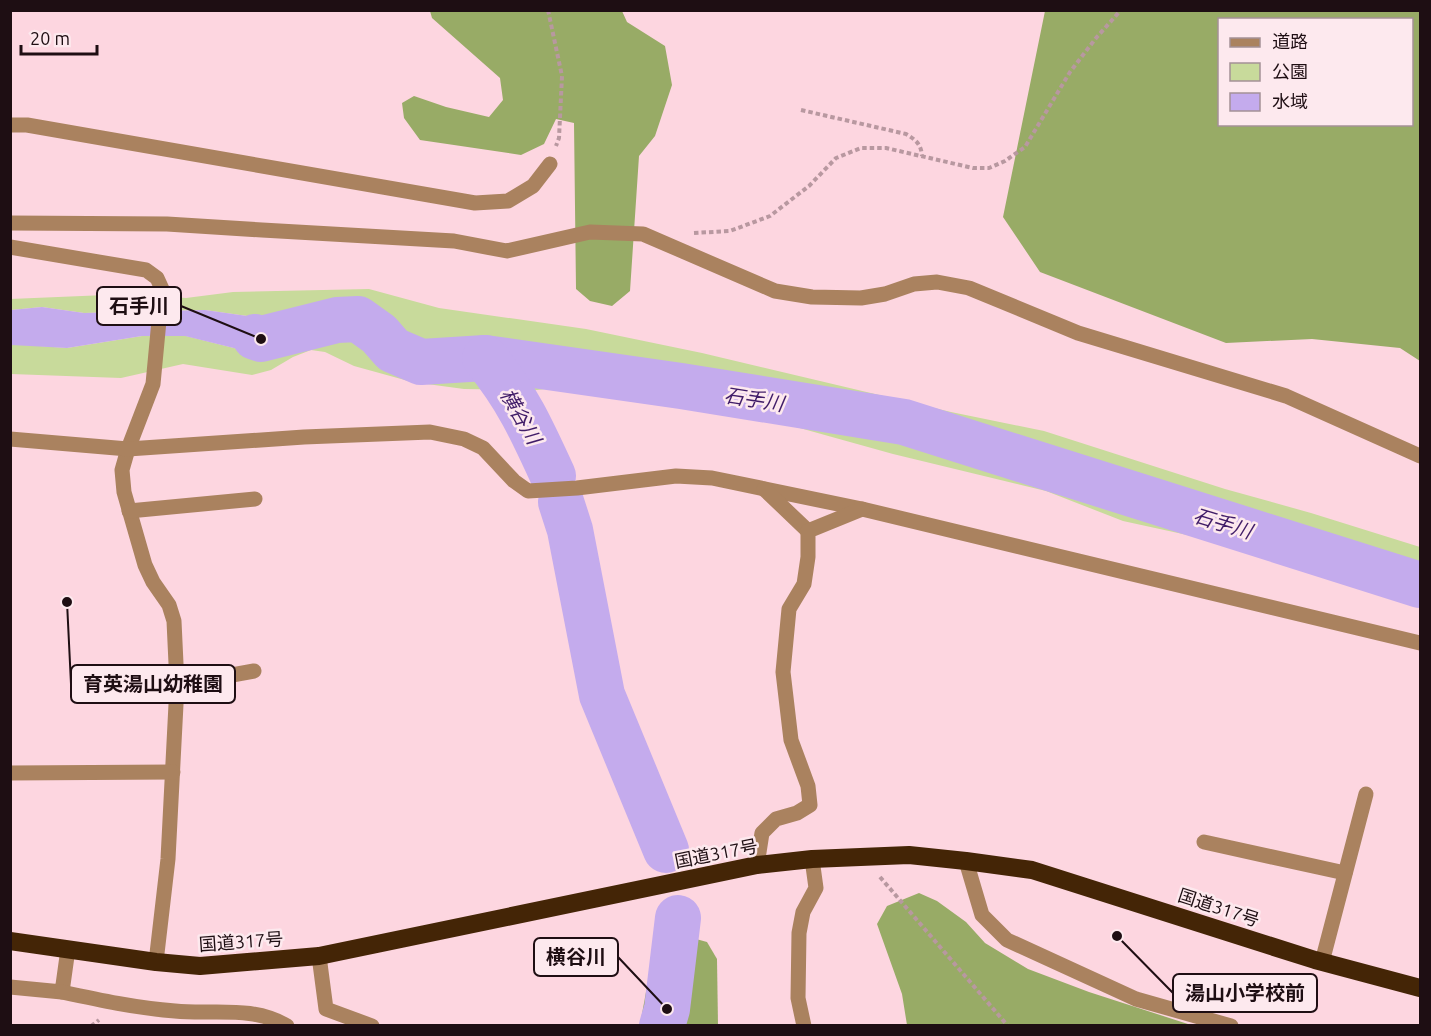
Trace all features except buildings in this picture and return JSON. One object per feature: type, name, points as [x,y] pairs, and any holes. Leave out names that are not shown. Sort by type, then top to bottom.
[{"type":"highway","name":"国道317号","points":[[10,941],[200,966],[319,956],[757,865],[812,859],[909,855],[1032,870],[1322,962],[1420,988]]},
{"type":"street","points":[[10,125],[27,125],[475,203],[508,201],[533,186],[550,164]]},
{"type":"street","points":[[10,223],[167,224],[274,230],[453,241],[507,251],[590,232],[643,234],[775,291],[812,297],[861,298],[885,294],[914,284],[937,282],[969,288],[1078,333],[1286,396],[1420,456]]},
{"type":"street","points":[[10,247],[146,270],[157,278],[162,289],[153,384],[122,470],[124,492],[145,565],[153,582],[169,605],[174,621],[177,685],[168,859],[156,962]]},
{"type":"street","points":[[10,439],[128,449],[304,437],[430,432],[464,439],[483,448],[514,481],[528,490],[577,488],[676,476],[712,478],[862,509],[1420,643]]},
{"type":"street","points":[[757,865],[762,833],[776,819],[797,813],[810,806],[808,786],[791,740],[783,672],[789,609],[804,584],[808,557],[808,531],[764,488]]},
{"type":"street","points":[[129,511],[255,499]]},
{"type":"street","points":[[808,531],[862,509]]},
{"type":"street","points":[[177,685],[254,671]]},
{"type":"street","points":[[10,773],[172,772]]},
{"type":"street","points":[[1322,962],[1366,794]]},
{"type":"street","points":[[1204,842],[1345,873]]},
{"type":"street","points":[[804,1026],[798,998],[799,933],[803,912],[816,888],[812,859]]},
{"type":"street","points":[[966,861],[982,915],[1007,940],[1136,999],[1231,1026]]},
{"type":"street","points":[[62,992],[68,949]]},
{"type":"street","points":[[319,956],[326,1009],[372,1026]]},
{"type":"street","points":[[10,987],[62,992],[117,1004],[177,1012],[238,1011],[277,1019],[287,1026]]},
{"type":"path","points":[[548,10],[562,76],[559,138],[550,164]]},
{"type":"path","points":[[686,233],[730,231],[770,216],[809,186],[836,158],[861,148],[886,148],[973,168],[989,168],[1005,161],[1025,147],[1070,72],[1095,38],[1121,10]]},
{"type":"path","points":[[801,110],[906,134],[916,140],[922,148],[922,156]]},
{"type":"path","points":[[861,856],[1008,1026]]},
{"type":"green space","points":[[430,11],[622,11],[627,22],[665,46],[672,85],[655,136],[639,156],[630,291],[612,306],[590,301],[576,289],[574,123],[556,119],[544,144],[521,155],[420,140],[404,118],[402,103],[414,96],[446,107],[489,117],[503,100],[500,78],[432,18]]},
{"type":"green space","points":[[1045,11],[1420,11],[1420,361],[1400,348],[1312,339],[1226,343],[1040,272],[1003,217]]},
{"type":"green space","points":[[369,289],[439,308],[586,329],[702,353],[951,412],[1044,431],[1225,489],[1420,547],[1420,606],[1224,543],[1123,521],[1046,491],[893,454],[757,416],[650,397],[573,386],[537,390],[464,389],[412,382],[354,366],[325,352],[311,350],[271,370],[252,375],[183,364],[121,378],[11,374],[12,344],[67,348],[142,336],[186,336],[266,356],[316,326],[205,310],[84,313],[42,307],[11,310],[10,299],[130,294],[186,298],[233,292]]},
{"type":"green space","points":[[919,893],[937,901],[966,922],[985,943],[1028,969],[1089,992],[1191,1025],[907,1025],[902,994],[877,924],[887,906]]},
{"type":"green space","points":[[696,939],[707,942],[717,959],[718,1025],[640,1025],[650,970],[661,944]]},
{"type":"water","points":[[42,307],[84,313],[205,310],[317,326],[266,356],[185,336],[142,336],[67,348],[11,345],[11,310]]},
{"type":"waterway","name":"石手川","points":[[255,337],[261,339],[337,320],[358,319],[379,334],[393,350],[421,362],[485,358],[681,386],[904,422],[1420,585]]},
{"type":"waterway","name":"横谷川","points":[[485,358],[515,400],[553,476]]},
{"type":"waterway","name":"横谷川","points":[[561,502],[570,530],[602,695],[666,850]]},
{"type":"waterway","name":"横谷川","points":[[662,1026],[667,1009],[678,918]]},
{"type":"place","name":"石手川","points":[[261,339]]},
{"type":"place","name":"育英湯山幼稚園","points":[[67,602]]},
{"type":"place","name":"湯山小学校前","points":[[1117,936]]},
{"type":"place","name":"横谷川","points":[[667,1009]]}]
